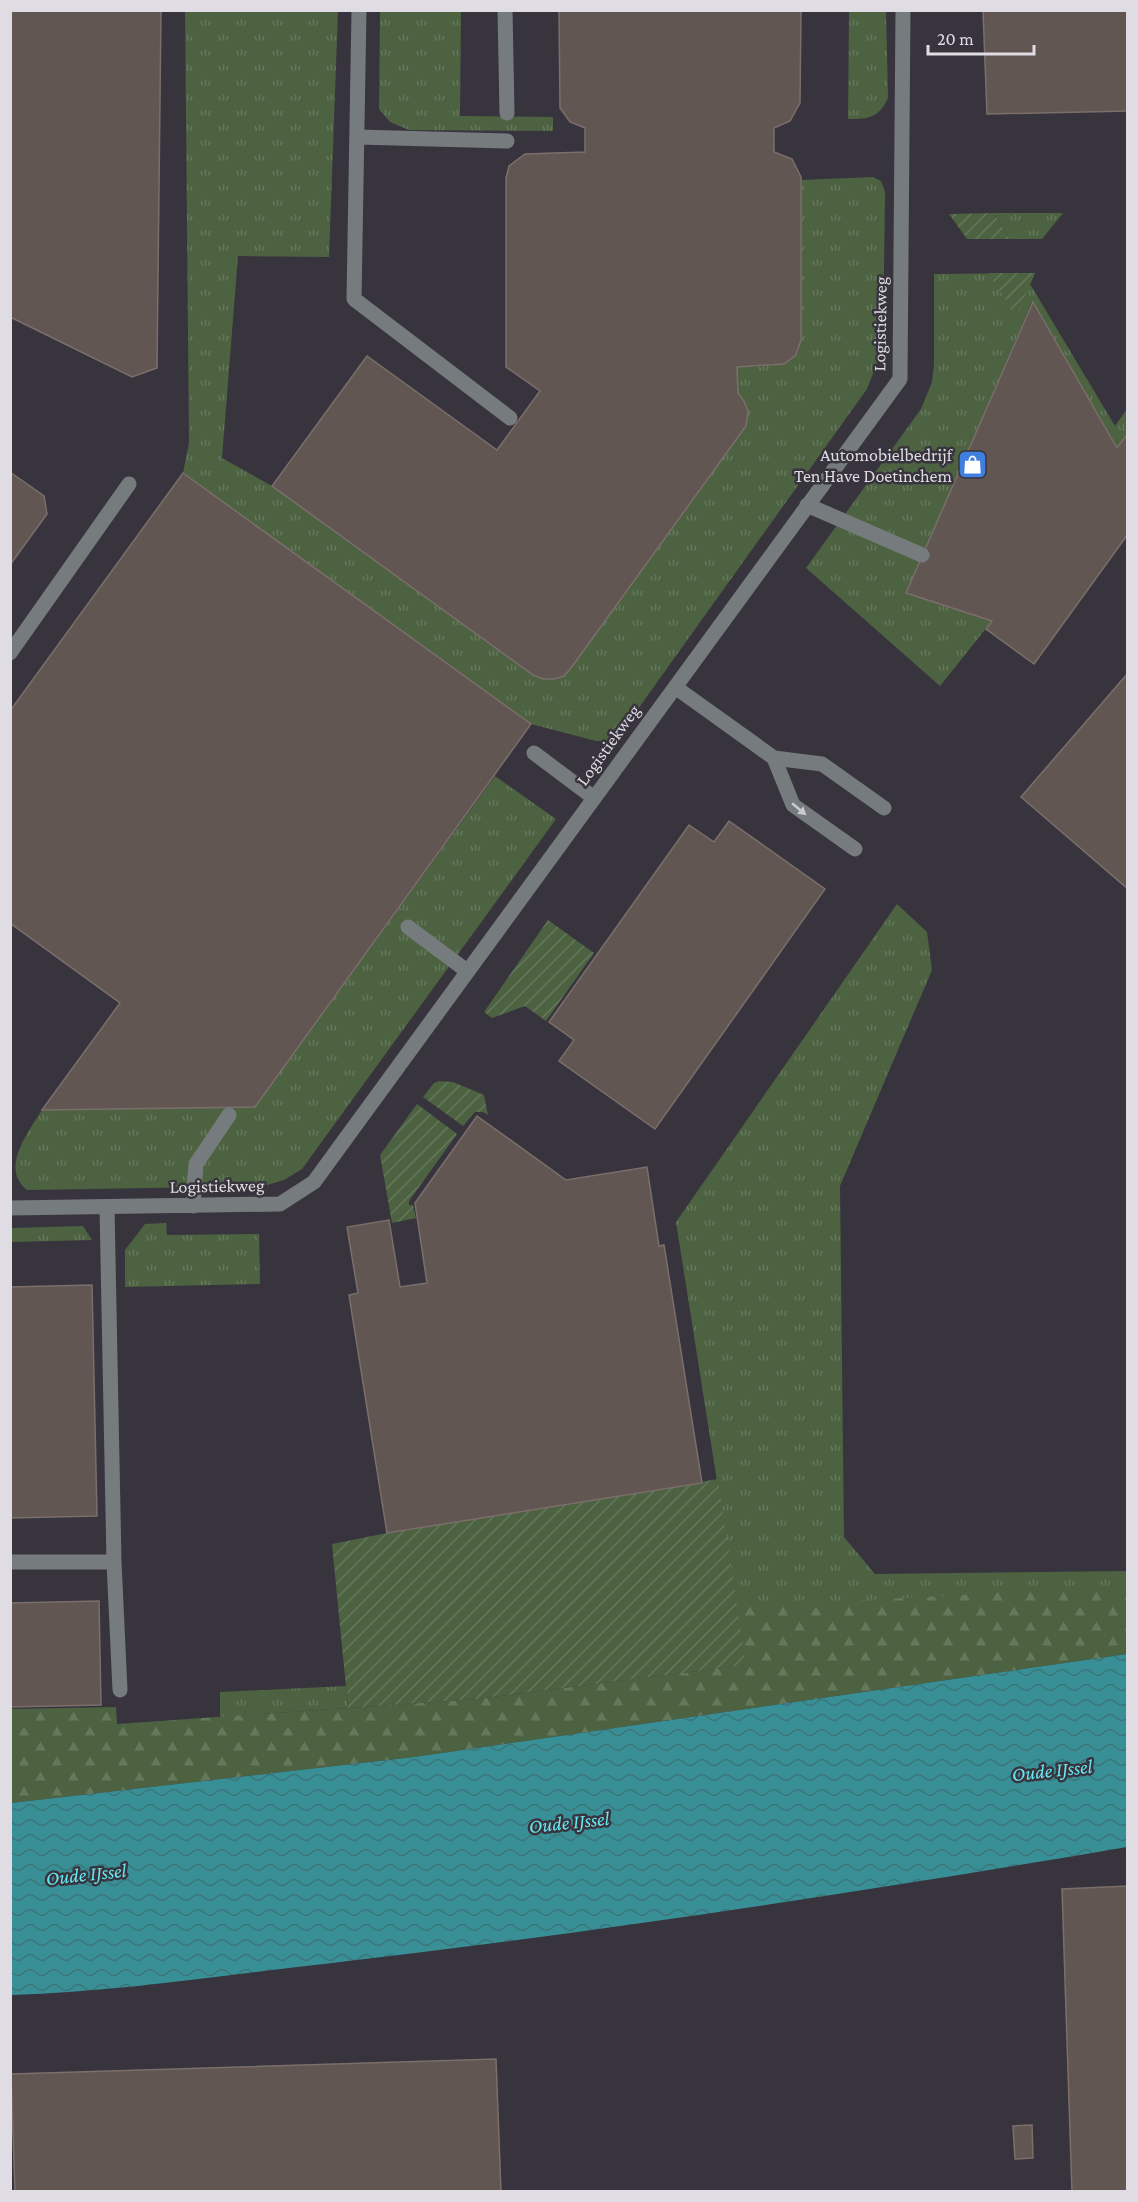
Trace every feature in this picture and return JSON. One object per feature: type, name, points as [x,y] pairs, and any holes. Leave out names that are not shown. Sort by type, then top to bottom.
[{"type":"street","points":[[359,10],[354,299],[510,417]]},
{"type":"street","points":[[505,10],[507,112]]},
{"type":"street","name":"Logistiekweg","points":[[10,1209],[280,1204],[314,1182],[900,379],[903,10]]},
{"type":"street","points":[[357,137],[507,141]]},
{"type":"street","points":[[10,653],[129,483]]},
{"type":"street","points":[[807,505],[922,555]]},
{"type":"street","points":[[675,687],[774,758],[822,764],[884,808]]},
{"type":"street","points":[[534,753],[594,798]]},
{"type":"street","points":[[774,758],[793,806],[855,849]]},
{"type":"street","points":[[408,927],[467,971]]},
{"type":"street","points":[[193,1206],[196,1164],[229,1115]]},
{"type":"street","points":[[107,1207],[114,1562],[120,1690]]},
{"type":"street","points":[[10,1562],[114,1562]]},
{"type":"green space","points":[[185,11],[338,11],[329,257],[238,256],[222,458],[272,486],[543,679],[564,676],[571,668],[744,429],[747,411],[737,389],[737,367],[779,364],[793,357],[799,350],[801,180],[873,177],[881,181],[885,192],[883,348],[867,389],[620,734],[607,741],[596,741],[531,724],[183,473],[189,443]]},
{"type":"green space","points":[[380,11],[461,11],[460,116],[553,117],[553,131],[409,130],[390,122],[379,109]]},
{"type":"green space","points":[[849,11],[886,11],[888,98],[881,110],[861,119],[848,119]]},
{"type":"green space","points":[[994,213],[1063,213],[1042,239],[1010,239]]},
{"type":"green space","points":[[994,213],[1010,239],[967,239],[949,214]]},
{"type":"green space","points":[[988,273],[1035,273],[1016,316]]},
{"type":"green space","points":[[1035,273],[1030,284],[1115,426],[1127,409],[1127,433],[1117,448],[1032,302],[906,593],[992,621],[940,686],[806,568],[921,409],[932,382],[934,365],[934,274]]},
{"type":"green space","points":[[495,776],[556,819],[302,1169],[284,1180],[264,1186],[27,1190],[19,1182],[16,1162],[19,1151],[42,1110],[255,1107]]},
{"type":"green space","points":[[897,904],[927,932],[932,970],[840,1186],[844,1537],[875,1574],[1127,1571],[1127,1618],[746,1665],[676,1222]]},
{"type":"green space","points":[[548,920],[594,953],[546,1021],[525,1006],[492,1018],[484,1012]]},
{"type":"green space","points":[[453,1082],[484,1095],[488,1115],[475,1112],[463,1126],[423,1097],[434,1083]]},
{"type":"green space","points":[[417,1104],[457,1134],[409,1201],[409,1205],[413,1205],[416,1218],[392,1223],[380,1155]]},
{"type":"green space","points":[[166,1223],[167,1235],[259,1234],[260,1284],[125,1287],[125,1250],[145,1224]]},
{"type":"green space","points":[[83,1226],[92,1240],[11,1242],[11,1228]]},
{"type":"green space","points":[[718,1479],[746,1665],[477,1699],[348,1708],[332,1544]]},
{"type":"green space","points":[[1127,1586],[1127,1654],[414,1757],[11,1803],[10,1709],[116,1707],[117,1724],[477,1699],[745,1665],[737,1607]]},
{"type":"green space","points":[[346,1686],[348,1708],[220,1717],[220,1692]]},
{"type":"water","name":"Oude IJssel","points":[[1127,1654],[1127,1847],[929,1880],[631,1925],[171,1982],[11,1995],[11,1803],[414,1757]]},
{"type":"building","points":[[10,10],[161,10],[157,368],[132,377],[10,317]]},
{"type":"building","points":[[559,10],[801,10],[800,103],[790,121],[774,128],[774,152],[792,159],[801,177],[801,340],[796,355],[784,364],[737,367],[738,393],[748,411],[746,426],[571,668],[564,676],[543,679],[533,675],[272,486],[367,356],[497,450],[540,391],[506,367],[506,178],[509,166],[525,154],[585,152],[585,128],[570,122],[560,108]]},
{"type":"building","points":[[983,10],[1128,10],[1128,111],[987,114]]},
{"type":"building","points":[[1033,302],[1117,448],[1128,433],[1128,534],[1034,664],[986,629],[992,621],[906,593]]},
{"type":"building","points":[[10,472],[44,496],[47,514],[10,565]]},
{"type":"building","points":[[183,473],[531,724],[255,1107],[42,1110],[120,1003],[10,923],[10,711]]},
{"type":"building","points":[[1128,673],[1128,889],[1021,797]]},
{"type":"building","points":[[729,821],[825,889],[655,1129],[559,1061],[574,1040],[549,1022],[689,825],[714,842]]},
{"type":"building","points":[[477,1116],[566,1180],[647,1167],[659,1246],[664,1245],[702,1483],[387,1533],[349,1295],[358,1293],[347,1227],[389,1220],[400,1287],[427,1283],[415,1203]]},
{"type":"building","points":[[92,1285],[97,1516],[10,1518],[10,1287]]},
{"type":"building","points":[[99,1601],[101,1705],[10,1707],[10,1603]]},
{"type":"building","points":[[1128,1886],[1128,2192],[1072,2192],[1062,1889]]},
{"type":"building","points":[[496,2059],[501,2192],[15,2192],[11,2074]]},
{"type":"building","points":[[1032,2125],[1033,2158],[1015,2159],[1013,2126]]},
{"type":"place","name":"Automobielbedrijf Ten Have Doetinchem","points":[[973,465]]}]
